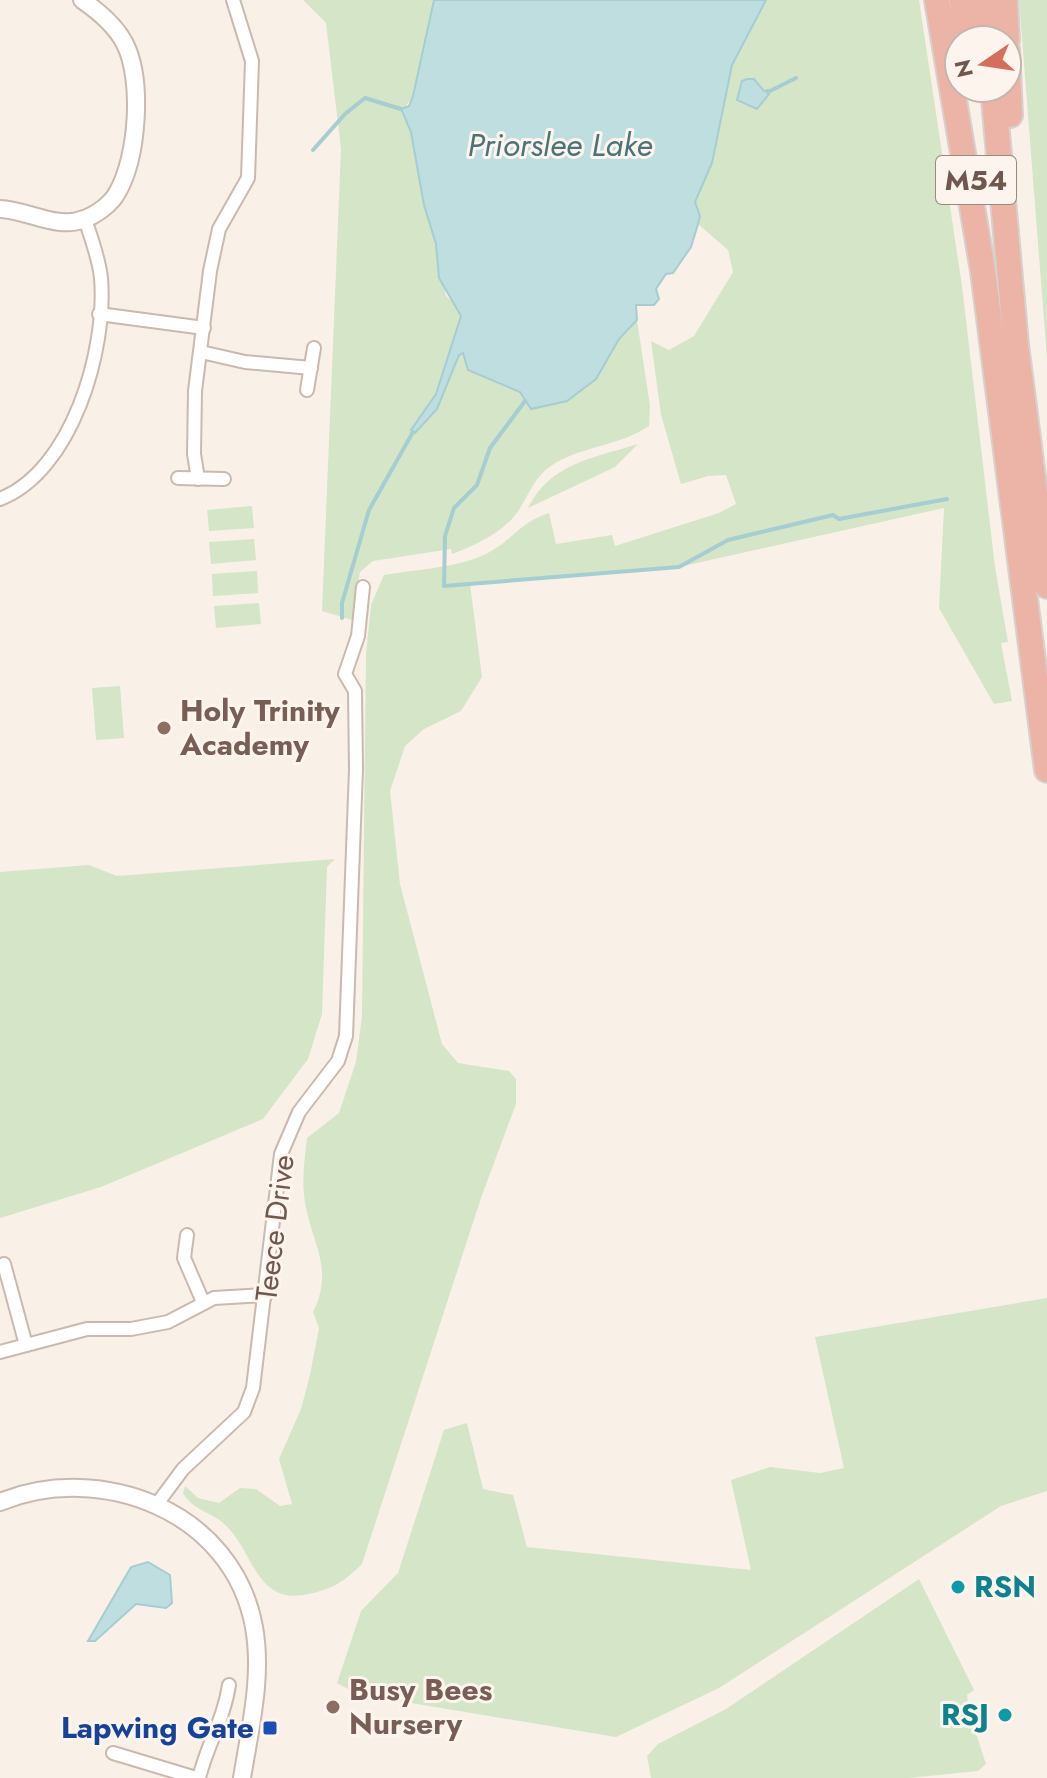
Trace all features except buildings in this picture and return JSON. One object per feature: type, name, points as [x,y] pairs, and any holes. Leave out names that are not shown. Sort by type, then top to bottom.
[{"type":"highway","points":[[937,0],[983,271]]},
{"type":"highway","points":[[962,0],[964,24]]},
{"type":"highway","points":[[985,0],[987,24]]},
{"type":"highway","points":[[1005,0],[1006,24]]},
{"type":"highway","name":"M54","points":[[970,104],[983,271],[1047,770]]},
{"type":"highway","name":"M54","points":[[994,104],[1016,345],[1047,586]]},
{"type":"highway","points":[[1010,104],[1016,229],[1016,345]]},
{"type":"street","points":[[198,479],[194,418],[219,229],[248,178],[252,61],[233,0]]},
{"type":"street","points":[[0,209],[69,223],[85,219],[117,194],[132,138],[137,82],[125,44],[103,15],[85,1]]},
{"type":"street","points":[[0,499],[14,493],[42,472],[63,440],[83,396],[99,314],[101,278],[85,219]]},
{"type":"street","points":[[99,314],[204,328]]},
{"type":"street","points":[[307,390],[314,348]]},
{"type":"street","points":[[201,352],[245,362],[311,368]]},
{"type":"street","points":[[178,478],[224,479]]},
{"type":"street","name":"Teece Drive","points":[[157,1504],[183,1469],[244,1412],[253,1388],[281,1154],[299,1112],[338,1061],[346,1036],[356,769],[355,691],[345,674],[358,636],[363,587]]},
{"type":"street","points":[[187,1235],[184,1258],[203,1302]]},
{"type":"street","points":[[4,1264],[26,1345]]},
{"type":"street","points":[[0,1352],[87,1329],[131,1329],[168,1322],[214,1298],[266,1295]]},
{"type":"street","points":[[0,1502],[32,1489],[72,1486],[130,1494],[157,1504],[188,1523],[215,1547],[231,1569],[253,1623],[259,1664],[242,1778]]},
{"type":"street","points":[[113,1753],[197,1778],[205,1752],[222,1722],[229,1685]]},
{"type":"green space","points":[[303,0],[435,0],[413,96],[401,113],[411,132],[446,296],[459,308],[461,316],[436,394],[412,430],[437,409],[459,355],[463,353],[468,370],[520,392],[596,379],[619,339],[637,320],[650,406],[649,426],[627,437],[568,457],[548,468],[535,482],[511,520],[483,540],[452,554],[451,549],[373,561],[360,572],[352,620],[322,611],[341,149],[326,23]]},
{"type":"green space","points":[[766,0],[919,0],[962,286],[995,567],[1008,642],[1001,643],[1012,701],[994,704],[939,608],[944,508],[679,567],[470,584],[482,677],[461,711],[424,729],[405,746],[390,791],[400,884],[442,1044],[458,1063],[509,1071],[516,1079],[516,1104],[481,1198],[362,1564],[329,1588],[304,1595],[287,1595],[264,1582],[222,1522],[191,1503],[183,1493],[185,1486],[198,1498],[219,1503],[240,1488],[256,1489],[280,1506],[292,1504],[279,1459],[301,1409],[310,1375],[319,1328],[313,1312],[322,1281],[322,1267],[304,1195],[307,1138],[339,1113],[356,1062],[362,1016],[366,654],[371,605],[384,575],[468,561],[493,550],[531,521],[549,513],[556,544],[612,535],[615,546],[719,513],[736,504],[726,475],[708,476],[681,484],[661,415],[651,341],[669,350],[694,336],[733,272],[728,250],[698,224],[700,217],[695,202],[712,163],[732,65]]},
{"type":"green space","points":[[1019,0],[1047,0],[1047,358],[1023,24]]},
{"type":"green space","points":[[638,444],[615,467],[528,508],[548,481],[561,472],[575,464]]},
{"type":"green space","points":[[252,506],[254,528],[209,531],[207,510]]},
{"type":"green space","points":[[254,539],[256,560],[211,564],[209,542]]},
{"type":"green space","points":[[257,571],[258,593],[213,596],[212,574]]},
{"type":"green space","points":[[259,603],[261,624],[216,628],[214,606]]},
{"type":"green space","points":[[120,686],[124,738],[96,740],[92,688]]},
{"type":"green space","points":[[335,859],[327,867],[322,1014],[308,1059],[263,1119],[101,1187],[0,1218],[0,872],[89,865],[117,876]]},
{"type":"green space","points":[[1047,1298],[1047,1491],[1001,1506],[719,1688],[616,1737],[357,1694],[337,1683],[361,1611],[398,1573],[444,1430],[467,1423],[483,1489],[513,1495],[527,1547],[751,1570],[731,1480],[770,1467],[820,1473],[844,1468],[815,1337]]},
{"type":"green space","points":[[919,1579],[974,1690],[967,1695],[969,1712],[986,1764],[978,1771],[909,1778],[651,1778],[647,1756],[658,1744],[726,1709]]},
{"type":"water","name":"Priorslee Lake","points":[[434,0],[766,0],[732,65],[712,163],[695,202],[700,216],[691,247],[673,273],[666,274],[656,289],[659,299],[654,305],[636,305],[637,320],[619,339],[596,379],[567,401],[531,409],[520,392],[468,370],[463,353],[459,355],[437,409],[415,433],[411,430],[436,394],[461,316],[439,278],[436,244],[424,205],[411,132],[401,109],[409,106],[413,96]]},
{"type":"water","points":[[754,79],[764,91],[768,90],[769,94],[757,109],[737,100],[742,81]]},
{"type":"water","points":[[148,1562],[170,1575],[172,1603],[166,1608],[136,1604],[95,1641],[88,1641],[131,1567]]},
{"type":"waterway","points":[[768,92],[796,78]]},
{"type":"waterway","points":[[313,150],[345,114],[365,98],[401,109]]},
{"type":"waterway","points":[[525,401],[490,448],[477,485],[454,508],[445,536],[444,586],[679,567],[728,540],[833,515],[839,519],[947,499]]},
{"type":"waterway","points":[[342,618],[342,603],[369,510],[413,432]]},
{"type":"place","name":"Holy Trinity Academy","points":[[164,728]]},
{"type":"place","name":"RSN","points":[[958,1587]]},
{"type":"place","name":"Busy Bees Nursery","points":[[333,1707]]},
{"type":"place","name":"RSJ","points":[[1005,1715]]},
{"type":"place","name":"Lapwing Gate","points":[[270,1728]]}]
